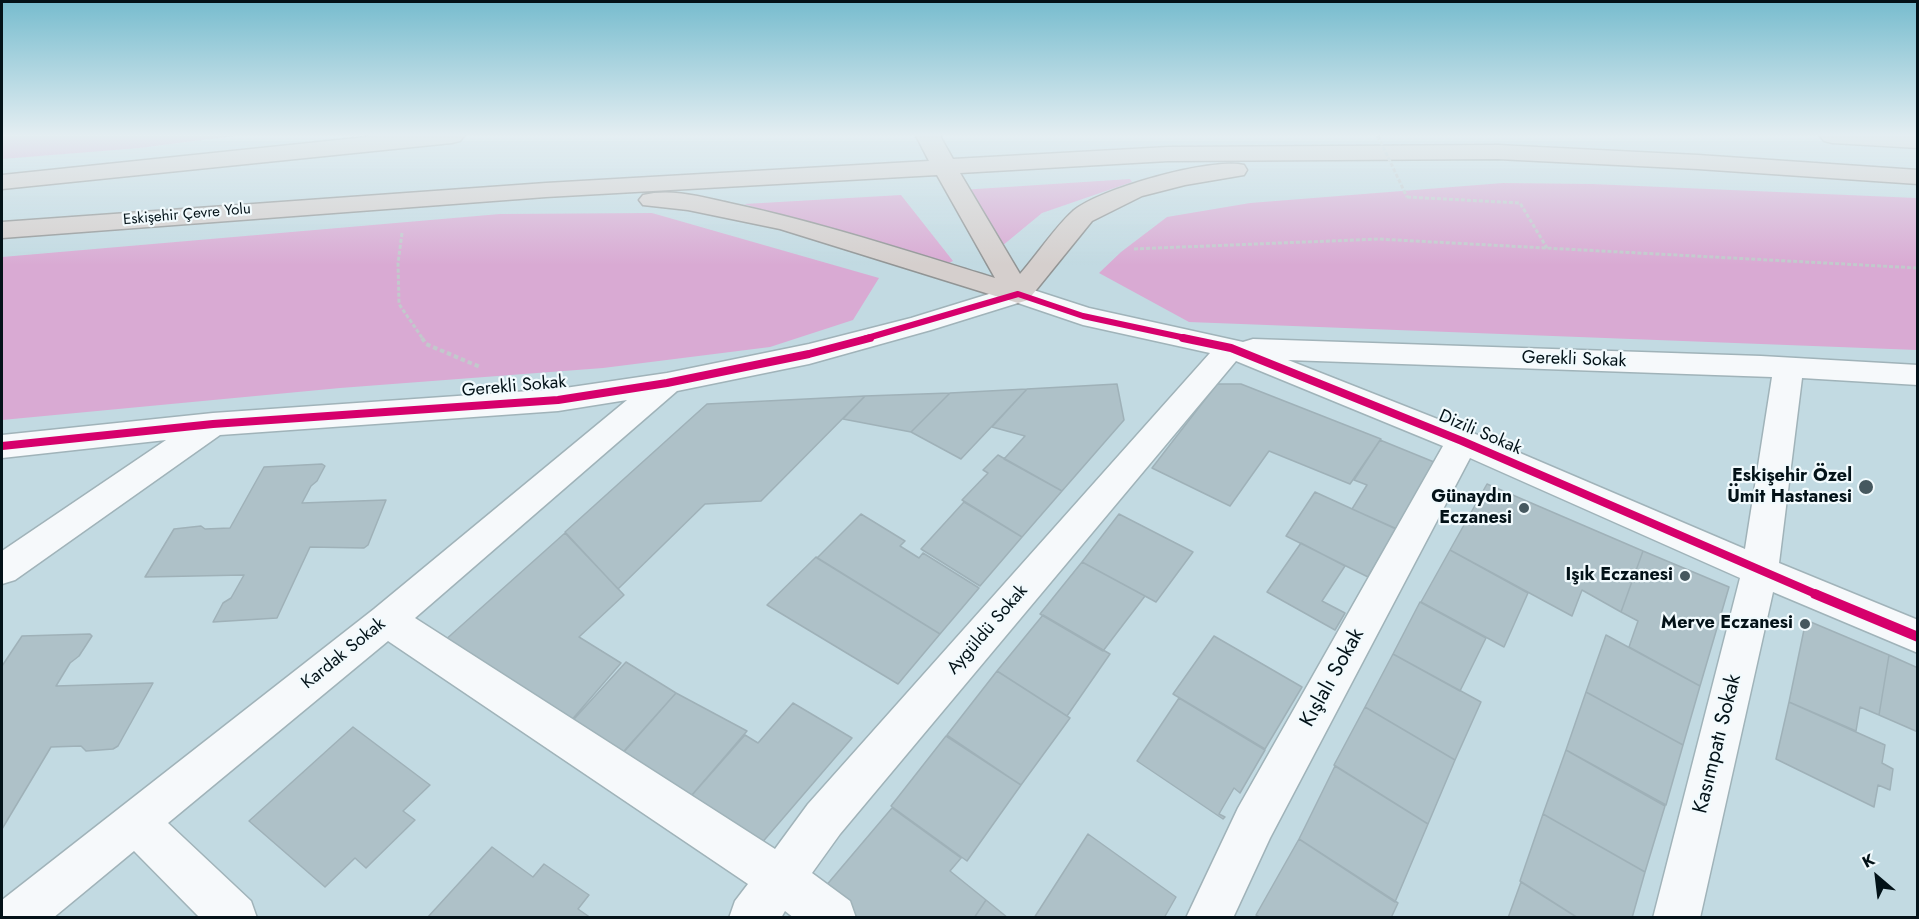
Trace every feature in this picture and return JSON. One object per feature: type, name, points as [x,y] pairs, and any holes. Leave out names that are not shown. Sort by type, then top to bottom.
[{"type":"highway","points":[[2,182],[21,179]]},
{"type":"highway","points":[[2,182],[31,179]]},
{"type":"highway","name":"Eskişehir Çevre Yolu","points":[[2,230],[546,190],[748,179]]},
{"type":"highway","points":[[951,179],[1018,294]]},
{"type":"highway","points":[[1018,294],[1083,216],[1133,191],[1181,179]]},
{"type":"highway","points":[[546,190],[688,202],[786,223],[1018,294]]},
{"type":"street","name":"Dizili Sokak","points":[[1018,294],[1083,316],[1231,348],[1462,441],[1917,637]]},
{"type":"street","name":"Gerekli Sokak","points":[[2,446],[213,424],[558,400],[667,383],[809,354],[921,324],[1018,294]]},
{"type":"street","name":"Gerekli Sokak","points":[[1231,348],[1788,368],[1917,375]]},
{"type":"street","name":"Aygüldü Sokak","points":[[752,918],[824,819],[1231,348]]},
{"type":"street","name":"Kasımpatı Sokak","points":[[1676,918],[1760,571],[1788,368]]},
{"type":"street","name":"Kardak Sokak","points":[[16,918],[387,620],[667,383]]},
{"type":"street","points":[[2,570],[213,424]]},
{"type":"street","name":"Kışlalı Sokak","points":[[1209,918],[1254,823],[1462,441]]},
{"type":"street","points":[[387,620],[781,879],[833,918]]},
{"type":"street","points":[[134,821],[234,918]]},
{"type":"path","points":[[1398,179],[1407,197],[1520,203],[1547,248]]},
{"type":"path","points":[[402,229],[398,263],[399,304],[426,344],[481,368]]},
{"type":"path","points":[[1134,249],[1378,239],[1917,268]]},
{"type":"shaded area","points":[[1130,179],[1132,182],[1042,213],[1002,246],[961,190]]},
{"type":"shaded area","points":[[1503,183],[1592,184],[1917,198],[1917,350],[1189,322],[1099,273],[1121,252],[1167,217],[1250,203]]},
{"type":"shaded area","points":[[901,195],[953,261],[945,265],[744,204]]},
{"type":"shaded area","points":[[652,213],[879,278],[853,320],[770,347],[603,368],[340,388],[2,420],[2,257],[500,214]]},
{"type":"building","points":[[1117,384],[1124,420],[1062,491],[1004,459],[1025,436],[992,427],[1027,389]]},
{"type":"building","points":[[1217,384],[1241,384],[1381,439],[1350,484],[1269,451],[1230,506],[1152,468]]},
{"type":"building","points":[[1027,389],[961,459],[911,432],[950,393]]},
{"type":"building","points":[[950,393],[911,432],[843,419],[865,396]]},
{"type":"building","points":[[865,396],[761,501],[705,504],[618,589],[565,532],[707,404]]},
{"type":"building","points":[[1380,440],[1434,462],[1397,529],[1352,509],[1367,485],[1354,480]]},
{"type":"building","points":[[998,455],[1062,491],[1022,537],[962,500],[988,473],[983,470]]},
{"type":"building","points":[[322,464],[325,466],[302,503],[386,500],[368,545],[364,548],[310,547],[277,618],[213,622],[223,603],[231,598],[244,575],[145,577],[174,529],[201,526],[205,529],[230,528],[264,467]]},
{"type":"building","points":[[1487,484],[1643,551],[1621,612],[1582,590],[1572,616],[1450,550]]},
{"type":"building","points":[[1315,492],[1396,529],[1368,577],[1286,536]]},
{"type":"building","points":[[964,502],[1022,537],[980,586],[921,549]]},
{"type":"building","points":[[861,514],[905,541],[900,546],[919,558],[923,553],[979,588],[940,634],[817,558]]},
{"type":"building","points":[[1119,514],[1193,552],[1156,602],[1082,562]]},
{"type":"building","points":[[565,533],[624,595],[579,637],[621,663],[563,730],[434,650]]},
{"type":"building","points":[[1301,543],[1345,566],[1322,601],[1345,613],[1335,630],[1267,592]]},
{"type":"building","points":[[1450,550],[1528,593],[1504,647],[1421,602]]},
{"type":"building","points":[[1643,551],[1729,587],[1700,686],[1629,647],[1638,621],[1621,612]]},
{"type":"building","points":[[816,557],[940,634],[898,684],[767,605]]},
{"type":"building","points":[[1082,562],[1145,596],[1103,651],[1040,614]]},
{"type":"building","points":[[1420,602],[1486,638],[1460,691],[1393,654]]},
{"type":"building","points":[[1043,615],[1110,654],[1067,716],[997,671]]},
{"type":"building","points":[[1806,620],[1889,655],[1879,715],[1860,707],[1856,731],[1789,702]]},
{"type":"building","points":[[90,634],[92,636],[79,656],[70,663],[56,686],[153,683],[118,746],[113,749],[86,751],[81,746],[51,747],[2,829],[2,666],[22,636]]},
{"type":"building","points":[[1606,635],[1700,686],[1683,745],[1586,692]]},
{"type":"building","points":[[1214,636],[1302,687],[1265,749],[1173,694]]},
{"type":"building","points":[[1393,654],[1481,702],[1455,760],[1365,707]]},
{"type":"building","points":[[1889,655],[1918,668],[1918,732],[1879,715]]},
{"type":"building","points":[[626,662],[676,693],[615,762],[565,729]]},
{"type":"building","points":[[997,671],[1070,718],[1021,785],[947,735]]},
{"type":"building","points":[[1586,692],[1683,745],[1666,805],[1566,750]]},
{"type":"building","points":[[676,693],[747,731],[685,803],[616,760]]},
{"type":"building","points":[[1179,698],[1265,750],[1240,793],[1234,788],[1219,814],[1225,817],[1223,819],[1137,761]]},
{"type":"building","points":[[1789,702],[1885,745],[1882,763],[1893,769],[1890,790],[1878,785],[1874,807],[1776,759]]},
{"type":"building","points":[[793,703],[852,738],[754,852],[685,803],[745,735],[758,743]]},
{"type":"building","points":[[1365,707],[1455,760],[1428,824],[1334,765]]},
{"type":"building","points":[[353,727],[430,785],[403,811],[415,820],[366,868],[355,858],[325,887],[249,821]]},
{"type":"building","points":[[946,736],[1021,785],[967,861],[891,806]]},
{"type":"building","points":[[1566,750],[1665,806],[1645,872],[1543,814]]},
{"type":"building","points":[[1335,766],[1428,824],[1395,902],[1299,839]]},
{"type":"building","points":[[892,808],[961,858],[950,871],[986,900],[974,918],[854,918],[819,894]]},
{"type":"building","points":[[1543,814],[1645,872],[1632,918],[1578,918],[1520,881]]},
{"type":"building","points":[[1088,834],[1176,897],[1164,918],[1034,918]]},
{"type":"building","points":[[1299,839],[1398,903],[1391,918],[1261,918],[1256,915]]},
{"type":"building","points":[[492,847],[533,877],[544,864],[589,895],[578,909],[591,918],[427,918]]},
{"type":"building","points":[[1521,882],[1578,918],[1508,918]]},
{"type":"building","points":[[986,900],[1008,918],[974,918]]},
{"type":"cycle path","points":[[2,446],[213,424],[558,400],[667,383],[809,354],[921,324],[1018,294],[1083,316],[1231,348],[1462,441],[1918,637]]},
{"type":"place","name":"Eskişehir Özel Ümit Hastanesi","points":[[1866,487]]},
{"type":"place","name":"Günaydın Eczanesi","points":[[1524,508]]},
{"type":"place","name":"Işık Eczanesi","points":[[1685,576]]},
{"type":"place","name":"Merve Eczanesi","points":[[1805,624]]}]
